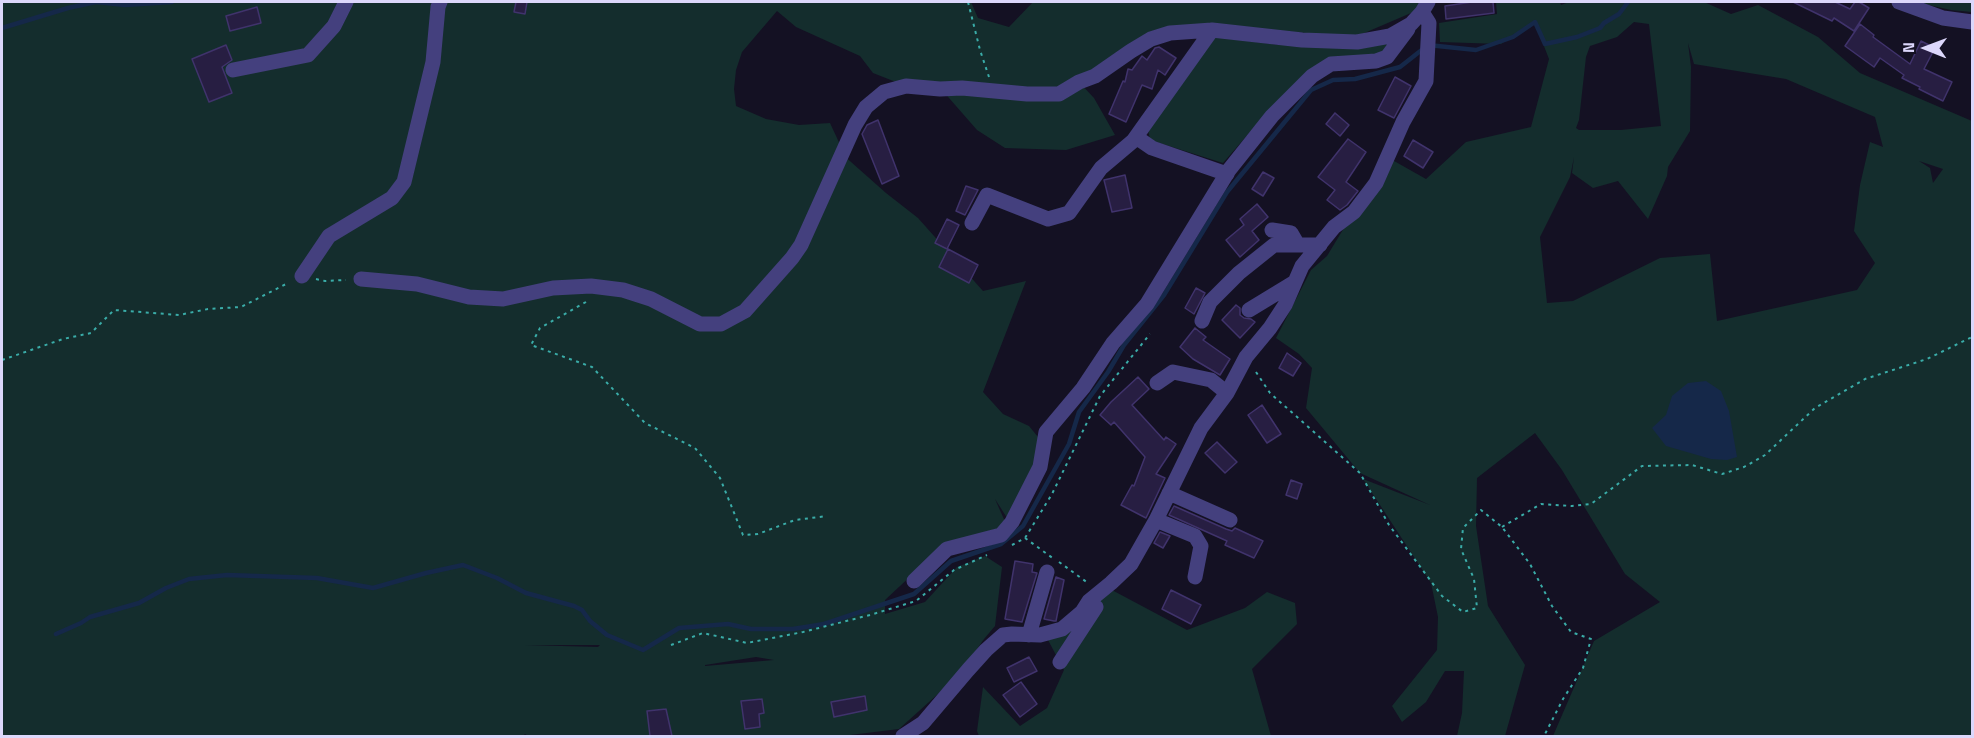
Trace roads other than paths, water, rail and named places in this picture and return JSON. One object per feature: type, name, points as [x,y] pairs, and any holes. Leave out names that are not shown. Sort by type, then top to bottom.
[{"type":"street","points":[[233,70],[308,55],[334,26],[346,2]]},
{"type":"street","points":[[302,276],[330,236],[392,198],[404,182],[433,62],[440,2]]},
{"type":"street","points":[[1899,2],[1943,18],[1972,22]]},
{"type":"street","points":[[914,581],[947,549],[1001,535],[1012,522],[1040,467],[1046,432],[1083,388],[1113,343],[1147,304],[1227,174],[1272,116],[1312,76],[1330,64],[1376,61],[1387,57],[1425,7]]},
{"type":"street","points":[[903,736],[923,723],[986,650],[1004,635],[1040,635],[1062,629],[1082,612],[1089,601],[1131,564],[1156,520],[1201,428],[1227,393],[1246,357],[1270,328],[1285,305],[1302,266],[1334,227],[1354,212],[1376,183],[1403,122],[1426,81],[1429,23],[1425,7]]},
{"type":"street","points":[[361,279],[417,284],[470,297],[503,299],[553,288],[591,286],[623,290],[651,299],[700,324],[721,324],[745,311],[792,258],[801,245],[855,125],[866,107],[884,92],[906,86],[1059,94],[1095,76],[1151,39],[1170,33],[1212,30],[1302,40],[1358,42],[1390,36],[1411,24]]},
{"type":"street","points":[[972,223],[987,195],[1048,219],[1069,213],[1101,168],[1136,137],[1212,30]]},
{"type":"street","points":[[1136,137],[1152,148],[1227,174]]},
{"type":"street","points":[[1272,230],[1291,233],[1298,245]]},
{"type":"street","points":[[1202,321],[1210,302],[1239,273],[1274,245],[1320,244]]},
{"type":"street","points":[[1249,310],[1294,282]]},
{"type":"street","points":[[1156,383],[1173,372],[1210,380],[1227,393]]},
{"type":"street","points":[[1169,493],[1230,520]]},
{"type":"street","points":[[1156,520],[1195,536],[1201,546],[1195,577]]},
{"type":"street","points":[[1029,635],[1047,572]]},
{"type":"street","points":[[1060,662],[1106,588]]},
{"type":"water","points":[[1706,381],[1721,391],[1729,411],[1737,457],[1727,460],[1711,459],[1666,446],[1652,428],[1666,415],[1672,396],[1688,383]]},
{"type":"waterway","points":[[2,28],[96,2],[125,5],[172,2]]},
{"type":"waterway","points":[[56,634],[90,617],[139,603],[166,588],[189,579],[227,575],[317,578],[373,588],[463,565],[497,578],[526,593],[574,606],[582,610],[590,621],[607,635],[643,650],[679,628],[728,624],[751,629],[793,629],[824,624],[914,594],[951,561],[1001,544],[1023,526],[1069,444],[1079,412],[1124,345],[1164,295],[1227,192],[1311,90],[1333,80],[1355,79],[1400,67],[1428,45],[1476,50],[1513,37],[1535,22],[1545,44],[1577,37],[1600,28],[1619,14],[1628,2]]}]
